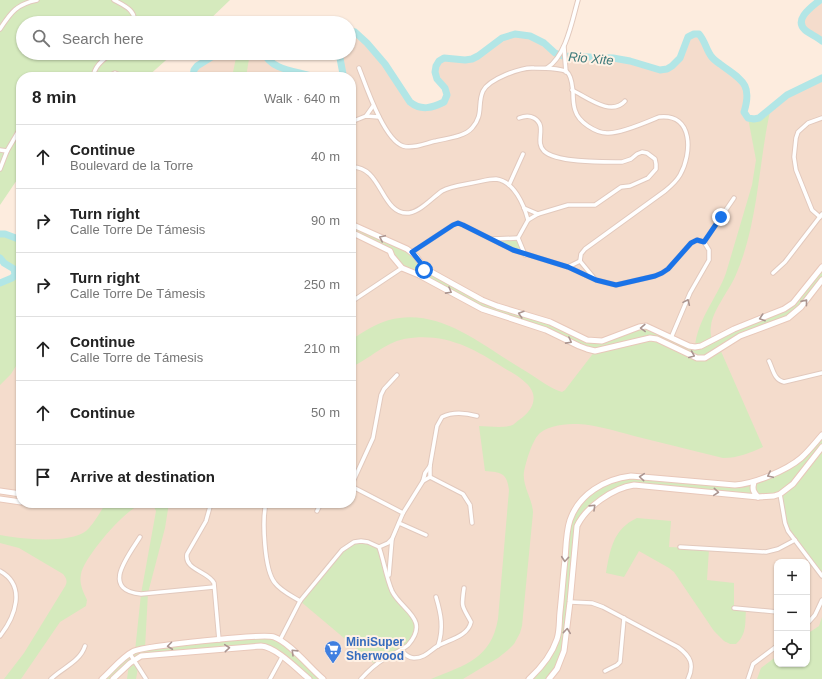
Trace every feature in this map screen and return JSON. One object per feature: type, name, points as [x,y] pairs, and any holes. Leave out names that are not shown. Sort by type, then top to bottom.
[{"type":"street","points":[[0,29],[15,9],[24,4],[37,0]]},
{"type":"street","points":[[114,0],[133,13],[134,16]]},
{"type":"street","points":[[546,69],[551,66],[562,54],[578,0]]},
{"type":"street","points":[[562,54],[565,59],[566,72]]},
{"type":"street","points":[[94,72],[98,65],[104,60]]},
{"type":"street","points":[[358,68],[379,117],[395,141],[404,146],[416,146],[468,132],[478,120],[483,92],[487,85],[495,80],[520,70],[533,68],[566,72],[570,76],[574,109],[578,118],[585,124],[600,132],[609,133],[618,131],[666,116],[674,118],[680,122],[685,128],[688,138],[687,156],[685,165],[674,183],[665,192],[585,249],[581,254],[580,261],[596,280]]},
{"type":"street","points":[[572,90],[607,107],[615,108],[621,106],[625,101]]},
{"type":"street","points":[[366,116],[373,106]]},
{"type":"street","points":[[356,120],[366,116],[379,117]]},
{"type":"street","points":[[518,238],[528,220],[538,214],[568,205],[595,204],[621,187],[630,186],[648,178],[656,169],[656,164],[652,156],[642,152],[627,161],[622,162],[588,162],[549,155],[541,148],[541,126],[539,122],[525,116],[519,118]]},
{"type":"street","points":[[773,273],[785,262],[821,216],[812,210],[796,170],[794,157],[798,132],[808,123],[822,118]]},
{"type":"street","points":[[0,169],[7,151],[16,136]]},
{"type":"street","points":[[0,150],[7,151]]},
{"type":"street","points":[[509,185],[523,154]]},
{"type":"street","points":[[356,167],[363,168],[368,172],[389,202],[395,208],[402,212],[410,213],[417,210],[442,191],[450,187],[494,179],[502,180],[509,185],[524,208],[528,220]]},
{"type":"street","points":[[704,242],[734,198]]},
{"type":"street","points":[[524,208],[538,214]]},
{"type":"street","points":[[412,252],[458,223],[513,250],[568,267],[596,280],[616,285],[655,276],[668,269],[691,243],[697,240],[704,242],[709,250],[709,260],[690,293],[671,338]]},
{"type":"street","points":[[356,226],[412,252],[424,268],[482,300],[550,322],[587,340],[602,341],[639,327],[646,326],[689,346],[701,346],[712,342],[740,326],[784,309],[793,303],[822,267]]},
{"type":"street","points":[[356,234],[390,251],[392,256],[402,268],[419,275],[482,309],[546,330],[587,349],[595,351],[650,338],[658,339],[697,358],[705,358],[740,336],[788,318],[801,306],[822,280]]},
{"type":"street","points":[[491,239],[518,238]]},
{"type":"street","points":[[518,238],[526,255]]},
{"type":"street","points":[[390,251],[396,244]]},
{"type":"street","points":[[568,267],[580,261]]},
{"type":"street","points":[[356,299],[402,268]]},
{"type":"street","points":[[419,275],[423,272],[424,268]]},
{"type":"street","points":[[712,342],[715,346],[716,352]]},
{"type":"street","points":[[769,360],[779,381],[784,382],[822,373]]},
{"type":"street","points":[[356,475],[373,438],[381,395],[384,389],[397,376]]},
{"type":"street","points":[[430,477],[430,466],[437,426],[442,417],[452,414],[468,414],[477,416]]},
{"type":"street","points":[[529,679],[542,667],[558,637],[568,529],[574,512],[587,495],[594,489],[620,477],[631,476],[735,486],[746,485],[792,464],[809,450],[822,435]]},
{"type":"street","points":[[549,679],[557,669],[564,651],[576,532],[579,521],[597,503],[616,490],[625,486],[634,485],[758,497],[780,494],[794,484],[800,474],[822,447]]},
{"type":"street","points":[[792,464],[796,467],[800,474]]},
{"type":"street","points":[[388,578],[392,539],[398,523],[402,513],[430,466]]},
{"type":"street","points":[[422,481],[430,477]]},
{"type":"street","points":[[430,477],[463,494],[470,506],[472,524]]},
{"type":"street","points":[[610,481],[616,487],[616,490]]},
{"type":"street","points":[[754,482],[754,493],[758,497]]},
{"type":"street","points":[[356,489],[402,513]]},
{"type":"street","points":[[0,491],[16,493]]},
{"type":"street","points":[[780,494],[785,523],[795,540],[822,576]]},
{"type":"street","points":[[0,499],[16,501]]},
{"type":"street","points":[[209,508],[206,521],[186,558],[190,565],[212,580],[219,640]]},
{"type":"street","points":[[266,508],[264,530],[272,579],[279,587],[300,601]]},
{"type":"street","points":[[574,512],[579,521]]},
{"type":"street","points":[[398,523],[426,535]]},
{"type":"street","points":[[140,537],[121,568],[119,574],[122,587],[127,591],[141,594],[214,587]]},
{"type":"street","points":[[280,640],[300,601],[347,545],[361,541],[379,546],[388,543],[392,539]]},
{"type":"street","points":[[680,547],[766,552],[778,549],[795,540]]},
{"type":"street","points":[[361,679],[376,665],[401,650],[411,640],[415,632],[416,624],[414,617],[395,596],[379,546]]},
{"type":"street","points":[[0,571],[12,581],[15,588],[16,598],[10,620],[0,636]]},
{"type":"street","points":[[401,650],[408,656],[415,658],[424,656],[438,646],[457,637],[470,626],[471,622],[463,609],[462,604],[464,588]]},
{"type":"street","points":[[436,597],[442,621],[438,646]]},
{"type":"street","points":[[810,621],[815,615],[822,600]]},
{"type":"street","points":[[570,602],[598,605],[678,647],[685,652],[691,662],[691,673],[688,679]]},
{"type":"street","points":[[734,608],[774,612]]},
{"type":"street","points":[[605,672],[620,662],[624,618]]},
{"type":"street","points":[[265,636],[262,641],[265,646],[282,657],[309,679]]},
{"type":"street","points":[[102,679],[130,654],[145,648],[265,636],[270,636],[280,640],[319,678]]},
{"type":"street","points":[[51,679],[78,657],[83,652],[85,646]]},
{"type":"street","points":[[113,679],[134,660],[146,655],[265,646]]},
{"type":"street","points":[[553,647],[561,648],[564,651]]},
{"type":"street","points":[[748,679],[753,664],[774,648]]},
{"type":"street","points":[[130,654],[146,679]]},
{"type":"street","points":[[270,679],[282,657]]},
{"type":"shaded area","points":[[820,0],[822,0],[822,41],[805,30],[801,25],[801,20],[805,14]]},
{"type":"shaded area","points":[[356,33],[385,64],[410,102],[423,109],[434,107],[444,102],[447,95],[445,88],[437,79],[435,72],[439,61],[444,58],[465,60],[472,59],[502,38],[515,34],[530,36],[544,43],[555,53],[563,56],[613,58],[630,61],[660,70],[667,69],[672,66],[680,58],[688,37],[694,34],[699,34],[703,39],[711,57],[743,82],[748,92],[744,112],[748,118],[754,119],[759,117],[787,95],[822,78],[822,679],[0,679],[0,283],[12,278],[15,275],[14,269],[4,263],[0,258],[0,234],[5,234],[16,238],[16,508],[356,508],[356,72],[343,72],[340,60],[356,60]]},
{"type":"shaded area","points":[[207,60],[268,60],[281,68],[296,72],[194,72],[197,66]]},
{"type":"green space","points":[[0,0],[230,0],[213,16],[16,16],[16,60],[166,60],[153,72],[16,72],[16,181],[0,205]]},
{"type":"green space","points":[[236,60],[249,60],[247,72],[233,72]]},
{"type":"green space","points":[[771,107],[754,214],[743,256],[735,277],[712,320],[712,341],[784,309],[822,267],[822,280],[793,314],[740,336],[720,349],[763,447],[744,455],[723,458],[606,428],[573,424],[544,430],[537,436],[532,446],[524,472],[533,513],[522,626],[520,633],[514,644],[508,650],[498,658],[463,679],[431,679],[475,659],[483,652],[495,632],[498,619],[509,490],[507,480],[502,474],[485,471],[479,426],[502,427],[513,425],[531,408],[534,398],[533,393],[521,379],[469,348],[457,343],[432,338],[418,337],[397,341],[356,365],[356,337],[374,326],[389,320],[408,317],[427,319],[444,324],[479,341],[549,386],[562,392],[595,351],[554,333],[489,312],[402,268],[390,251],[356,234],[356,226],[407,249],[424,268],[482,300],[550,322],[595,341],[646,326],[695,347],[703,318],[726,273],[752,185],[756,160],[748,118],[755,118],[763,114]]},
{"type":"green space","points":[[0,234],[5,234],[16,238],[16,366],[11,374],[0,385],[0,283],[12,278],[15,275],[14,269],[4,263],[0,258]]},
{"type":"green space","points":[[518,238],[525,255],[491,239]]},
{"type":"green space","points":[[822,435],[822,576],[788,531],[780,494],[774,496],[634,485],[608,495],[579,521],[564,651],[549,679],[529,679],[556,642],[570,521],[587,495],[620,477],[746,485],[792,464]]},
{"type":"green space","points":[[103,508],[135,508],[115,525],[89,557],[83,567],[81,581],[87,600],[86,606],[60,622],[21,679],[4,679],[24,653],[65,586],[66,581],[63,574],[19,548],[0,543],[0,535],[32,539],[68,538],[86,531]]},
{"type":"green space","points":[[154,508],[168,508],[165,528],[148,593],[145,648],[265,636],[280,640],[323,679],[309,679],[265,646],[146,655],[134,660],[138,668],[136,679],[127,679],[129,664],[113,679],[102,679],[135,651],[141,594],[156,511]]},
{"type":"green space","points":[[637,518],[671,521],[669,547],[709,549],[707,580],[734,583],[734,608],[746,608],[744,632],[736,644],[730,644],[724,641],[714,631],[674,572],[639,551],[624,577],[606,573],[611,548],[614,541],[623,528]]},
{"type":"green space","points":[[361,541],[379,547],[390,586],[414,619],[415,628],[413,636],[408,643],[393,655],[376,665],[300,601],[347,545]]},
{"type":"green space","points":[[822,617],[822,679],[757,679],[761,668],[774,658],[774,667],[810,667],[810,632],[819,626]]},
{"type":"waterway","name":"Rio Xite","points":[[820,0],[805,13],[801,22],[805,30],[822,41]]},
{"type":"waterway","name":"Rio Xite","points":[[356,33],[385,64],[410,102],[422,108],[435,106],[444,102],[447,95],[445,88],[437,79],[435,72],[439,61],[444,58],[465,60],[472,59],[502,38],[515,34],[530,36],[544,43],[555,53],[563,56],[613,58],[630,61],[660,70],[667,69],[680,58],[688,37],[694,34],[699,34],[713,58],[743,83],[746,88],[747,95],[744,112],[748,118],[754,119],[759,118],[787,95],[822,78]]},
{"type":"waterway","name":"Rio Xite","points":[[194,72],[197,66],[207,60]]},
{"type":"waterway","name":"Rio Xite","points":[[269,60],[279,67],[294,72]]},
{"type":"waterway","name":"Rio Xite","points":[[340,60],[343,72]]},
{"type":"waterway","name":"Rio Xite","points":[[0,234],[5,234],[16,238]]},
{"type":"waterway","name":"Rio Xite","points":[[0,258],[4,263],[14,269],[15,275],[12,278],[0,283]]},
{"type":"place","name":"MiniSuper Sherwood","points":[[333,664]]},
{"type":"route","points":[[424,270],[412,252],[458,223],[513,250],[568,267],[596,280],[616,285],[662,273],[668,269],[691,243],[697,240],[704,242],[721,217]]}]
